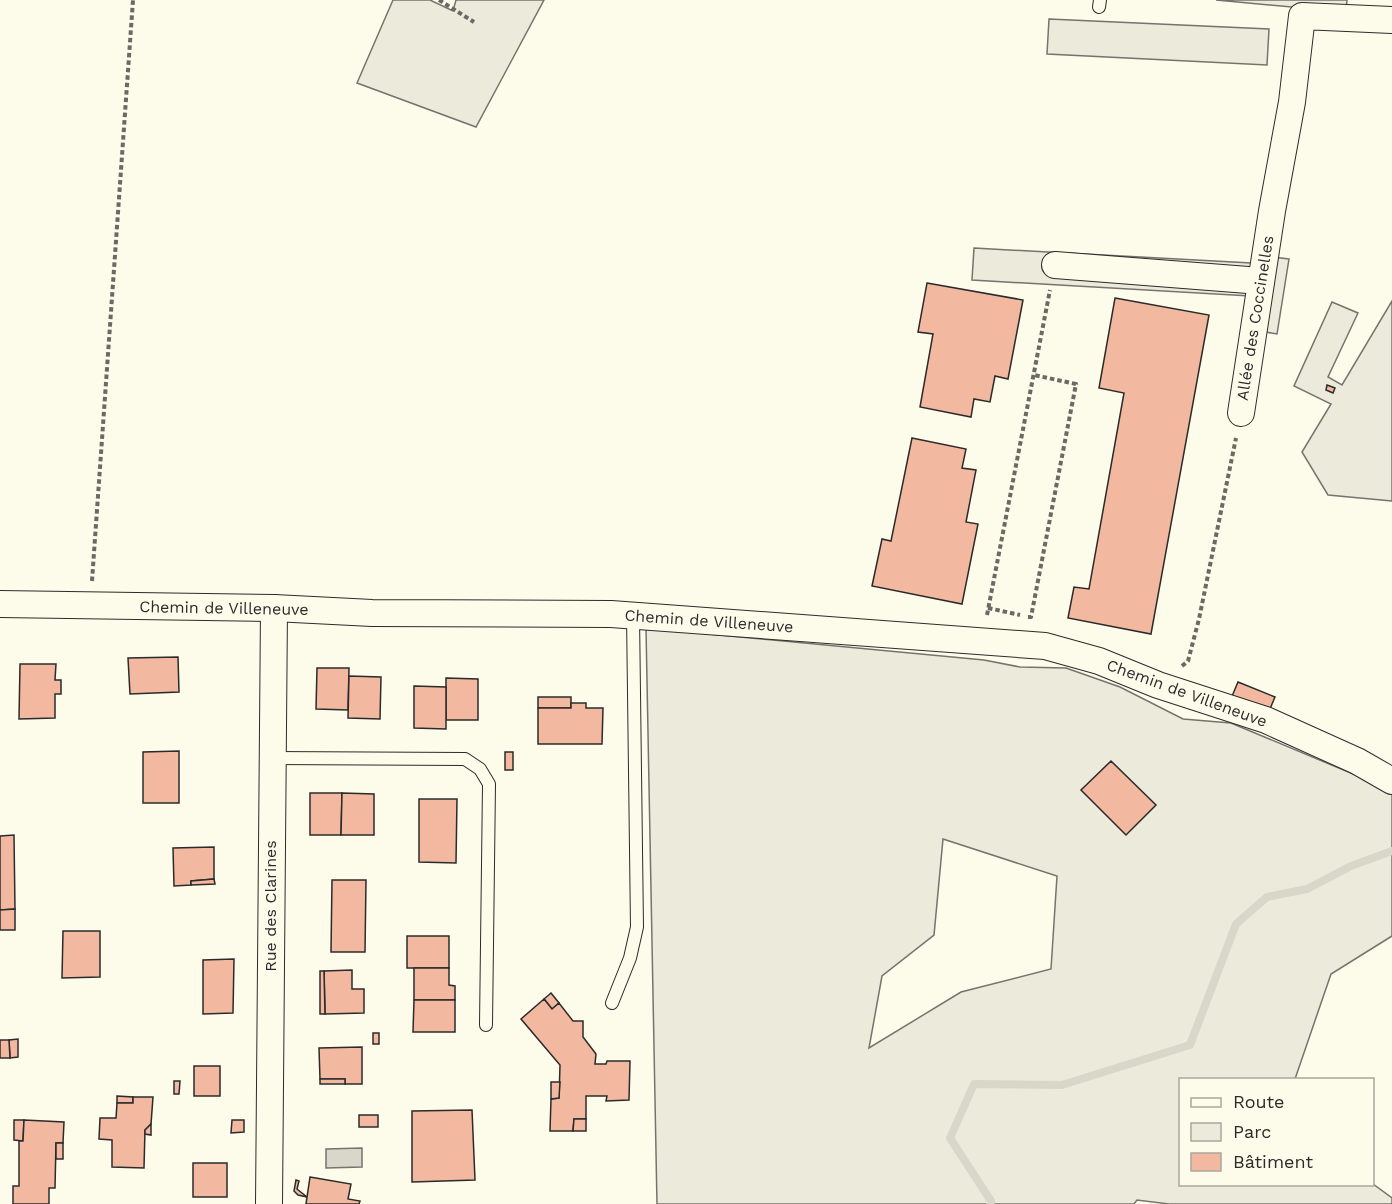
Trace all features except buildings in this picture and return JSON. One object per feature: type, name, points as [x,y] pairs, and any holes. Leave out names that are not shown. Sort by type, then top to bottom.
[{"type":"street","name":"Allée des Coccinelles","points":[[1241,413],[1292,102],[1302,16],[1392,20]]},
{"type":"street","points":[[1055,265],[1261,281]]},
{"type":"street","name":"Chemin de Villeneuve","points":[[0,604],[273,608],[372,613],[633,615],[1045,646],[1098,661],[1158,685],[1266,720],[1357,761],[1392,781]]},
{"type":"street","name":"Rue des Clarines","points":[[269,1204],[273,608]]},
{"type":"lane","points":[[612,1003],[630,958],[636,927],[633,615]]},
{"type":"lane","points":[[271,758],[465,759],[480,769],[489,784],[486,1025]]},
{"type":"path","points":[[90,605],[133,0]]},
{"type":"path","points":[[439,0],[474,22]]},
{"type":"path","points":[[986,620],[1055,265]]},
{"type":"path","points":[[988,608],[1031,617],[1052,514],[1076,384],[1034,375]]},
{"type":"path","name":"Allée des Coccinelles","points":[[1158,685],[1188,661],[1199,619],[1241,413]]},
{"type":"green space","points":[[1392,301],[1392,501],[1328,495],[1302,452],[1331,404],[1294,386],[1332,302],[1358,313],[1328,377],[1342,385]]},
{"type":"green space","points":[[646,628],[984,660],[1020,667],[1066,668],[1120,687],[1183,719],[1231,723],[1377,784],[1392,781],[1392,936],[1331,974],[1295,1078],[1179,1078],[1179,1186],[1374,1185],[1392,1198],[1392,1204],[1169,1204],[1137,1200],[1134,1204],[657,1204]],"holes":[[[943,839],[1057,876],[1051,969],[961,992],[869,1048],[882,976],[934,935]]]},
{"type":"shaded area","points":[[393,0],[430,0],[453,11],[456,0],[544,0],[476,127],[357,83]]},
{"type":"shaded area","points":[[1216,0],[1347,0],[1346,12]]},
{"type":"shaded area","points":[[1049,19],[1269,29],[1267,65],[1047,54]]},
{"type":"shaded area","points":[[974,248],[1251,263],[1250,296],[972,280]]},
{"type":"shaded area","points":[[1272,257],[1289,259],[1277,334],[1260,331]]},
{"type":"shaded area","points":[[362,1148],[362,1167],[326,1168],[326,1149]]},
{"type":"waterway","points":[[990,1204],[991,1201],[950,1138],[974,1084],[1062,1085],[1190,1045],[1236,924],[1267,897],[1307,889],[1351,866],[1392,851]]}]
